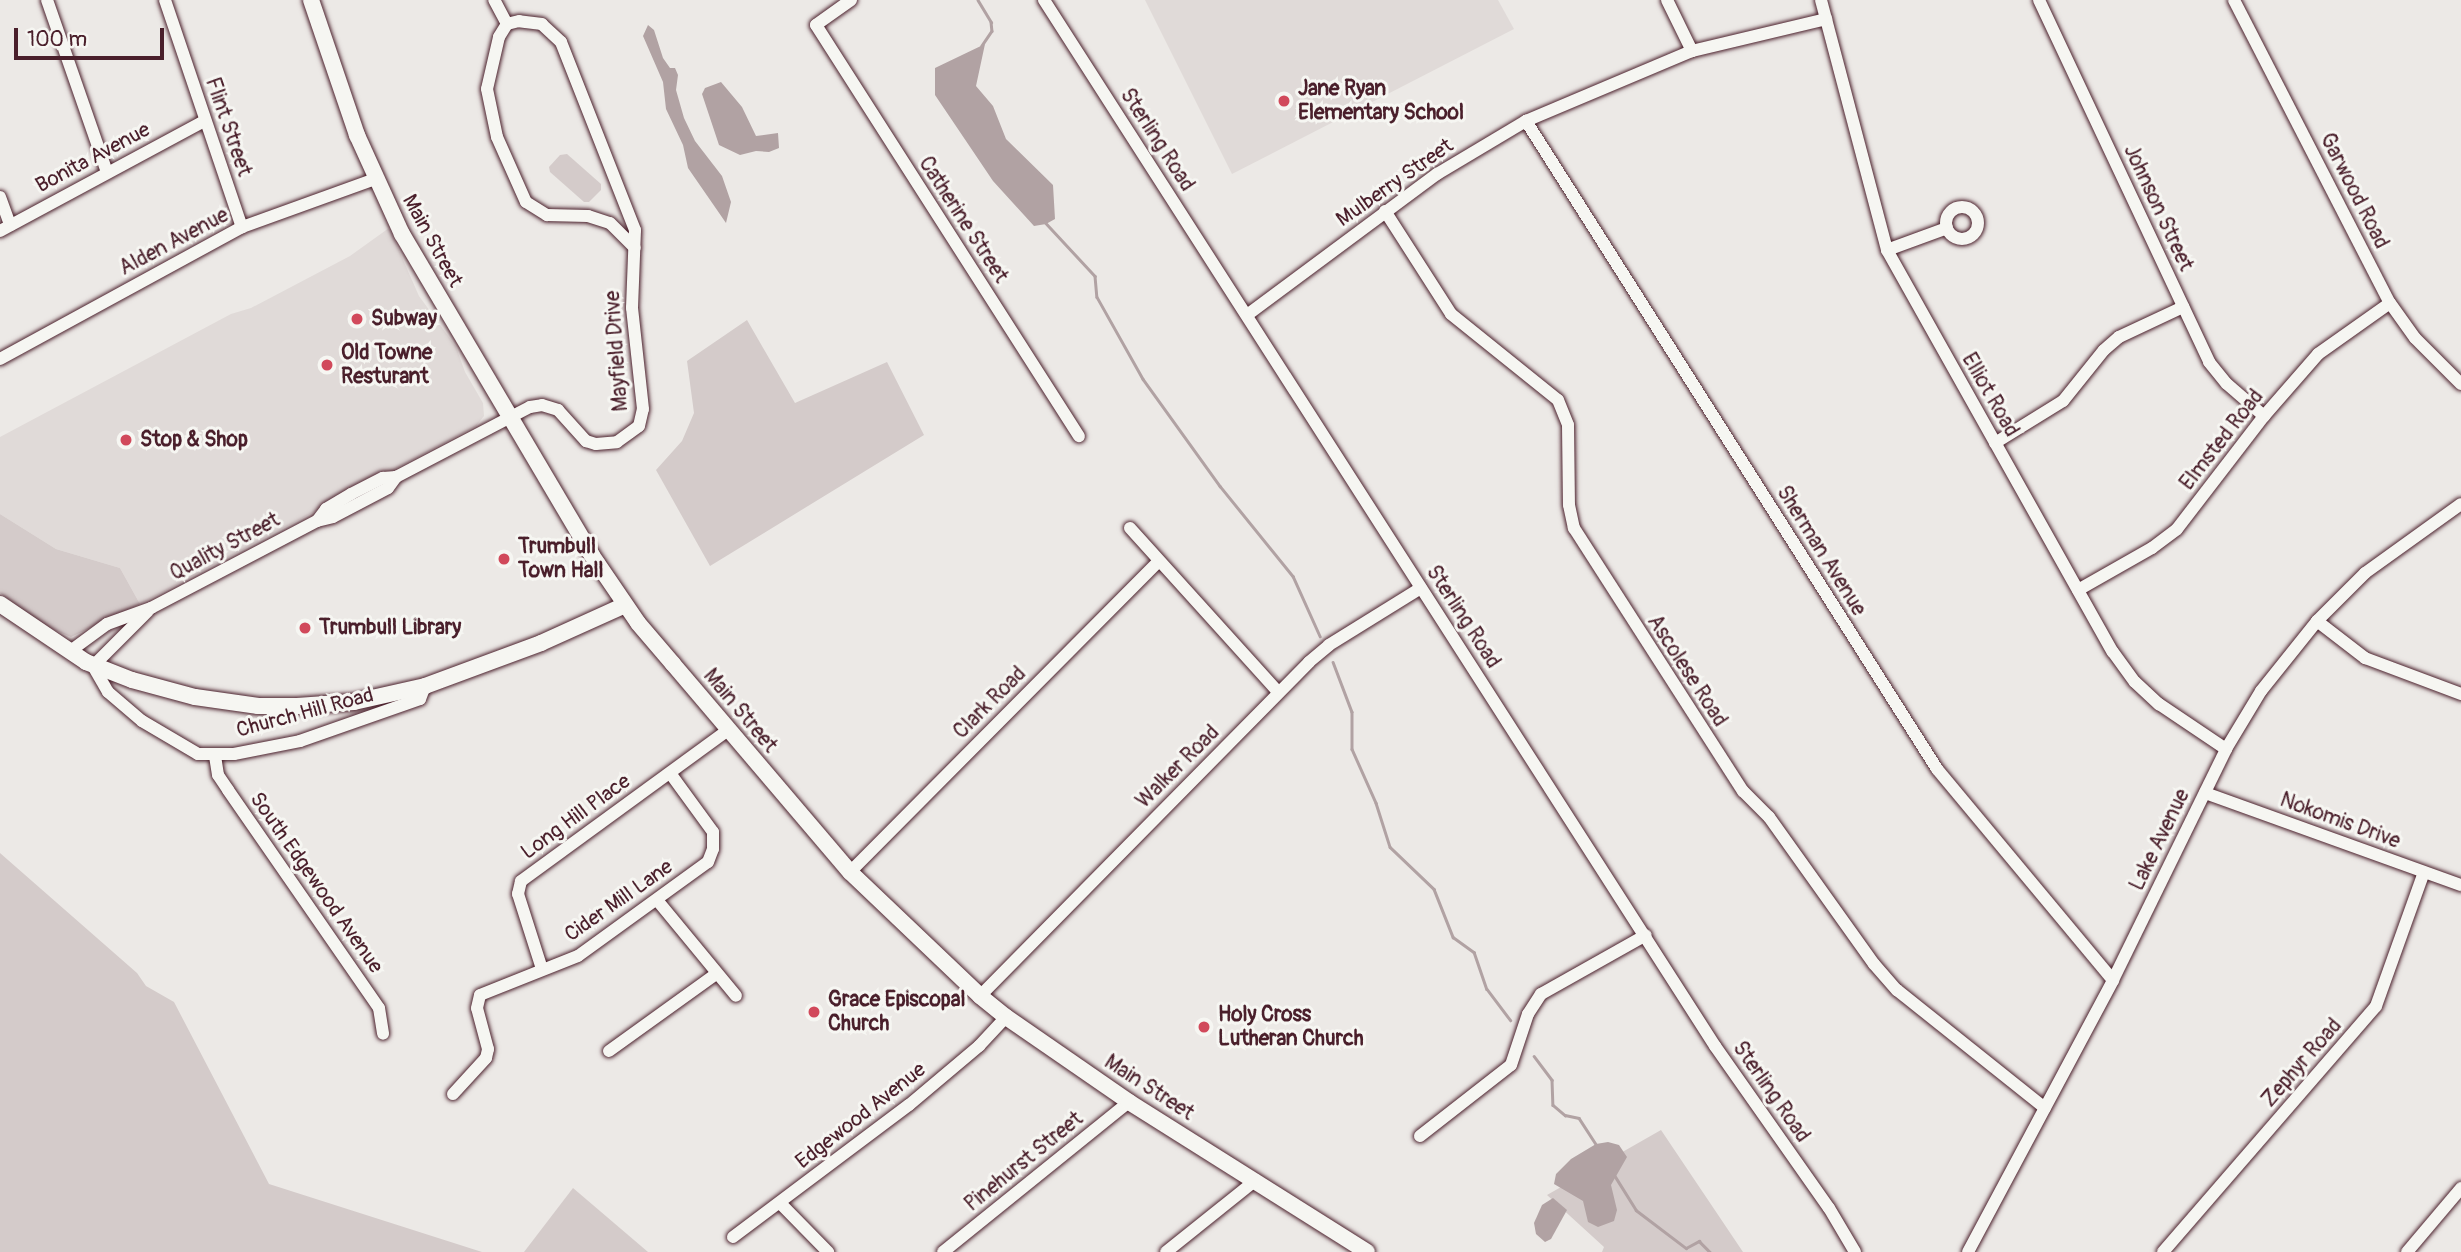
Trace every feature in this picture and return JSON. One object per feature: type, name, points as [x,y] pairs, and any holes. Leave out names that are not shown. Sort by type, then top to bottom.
[{"type":"main road","name":"Main Street","points":[[312,0],[375,179],[410,248],[512,415],[585,545],[625,605],[728,730],[850,872],[980,996],[1129,1102],[1367,1252]]},
{"type":"main road","name":"Church Hill Road","points":[[0,604],[93,666],[167,691],[258,706],[329,705],[425,686],[541,643],[625,605]]},
{"type":"street","points":[[47,0],[107,172]]},
{"type":"street","name":"Flint Street","points":[[164,0],[243,227]]},
{"type":"street","points":[[494,0],[507,24],[499,37],[487,89],[498,137],[526,202],[547,215],[588,216],[610,223],[635,248]]},
{"type":"street","name":"Catherine Street","points":[[851,0],[816,25],[1079,436]]},
{"type":"street","name":"Sterling Road","points":[[1044,0],[1421,588],[1855,1252]]},
{"type":"street","points":[[1667,0],[1692,51]]},
{"type":"street","name":"Elliot Road","points":[[1821,0],[1886,250],[2113,652],[2135,682],[2159,704],[2226,749]]},
{"type":"street","name":"Johnson Street","points":[[2039,0],[2209,362],[2227,384],[2264,416]]},
{"type":"street","name":"Garwood Road","points":[[2234,0],[2390,303],[2415,338],[2461,384]]},
{"type":"street","name":"Mulberry Street","points":[[1247,315],[1437,174],[1526,121],[1692,51],[1826,19]]},
{"type":"street","name":"Mayfield Drive","points":[[507,24],[519,21],[542,24],[561,42],[635,230],[632,309],[643,408],[639,426],[617,442],[586,441],[558,410],[550,406],[530,407],[512,415]]},
{"type":"street","name":"Bonita Avenue","points":[[5,228],[204,121]]},
{"type":"street","name":"Sherman Avenue","points":[[1526,121],[1937,769],[2113,980]]},
{"type":"street","name":"Alden Avenue","points":[[0,359],[243,227],[375,179]]},
{"type":"street","points":[[0,197],[5,228]]},
{"type":"street","name":"Ascolese Road","points":[[1385,211],[1451,314],[1558,400],[1568,425],[1569,505],[1574,528],[1743,791],[1769,817],[1874,964],[1897,990],[2045,1108]]},
{"type":"street","points":[[1886,250],[1947,228]]},
{"type":"street","name":"Elmsted Road","points":[[2078,590],[2152,548],[2177,529],[2264,416],[2318,354],[2390,303]]},
{"type":"street","points":[[1995,443],[2063,401],[2104,350],[2119,337],[2183,307]]},
{"type":"street","name":"Quality Street","points":[[69,652],[107,624],[151,608],[317,521],[327,519],[353,499],[388,488],[396,477],[512,415]]},
{"type":"street","name":"Lake Avenue","points":[[1968,1252],[2113,980],[2226,749],[2261,691],[2317,621],[2365,573],[2461,504]]},
{"type":"street","points":[[1130,528],[1278,692]]},
{"type":"street","name":"Clark Road","points":[[850,872],[1158,562]]},
{"type":"street","name":"Walker Road","points":[[980,996],[1278,692],[1329,645],[1421,588]]},
{"type":"street","name":"Quality Street","points":[[93,666],[151,608]]},
{"type":"street","points":[[2317,621],[2365,658],[2461,694]]},
{"type":"street","name":"Church Hill Road","points":[[93,666],[108,692],[142,721],[189,750],[215,756],[300,741],[388,712],[419,699],[425,686]]},
{"type":"street","name":"Long Hill Place","points":[[542,969],[518,894],[521,881],[728,730]]},
{"type":"street","name":"South Edgewood Avenue","points":[[215,756],[223,783],[379,1008],[383,1034]]},
{"type":"street","name":"Cider Mill Lane","points":[[453,1094],[486,1058],[488,1049],[477,1008],[480,995],[578,956],[708,862],[713,849],[713,832],[670,773]]},
{"type":"street","name":"Nokomis Drive","points":[[2205,793],[2461,885]]},
{"type":"street","name":"Zephyr Road","points":[[2163,1252],[2376,1006],[2424,872]]},
{"type":"street","points":[[657,900],[736,996]]},
{"type":"street","points":[[1420,1136],[1511,1065],[1528,1014],[1541,994],[1646,935]]},
{"type":"street","points":[[609,1051],[716,974]]},
{"type":"street","name":"Edgewood Avenue","points":[[733,1237],[949,1072],[1006,1017]]},
{"type":"street","name":"Pinehurst Street","points":[[943,1252],[1129,1102]]},
{"type":"street","points":[[1166,1252],[1256,1180]]},
{"type":"street","points":[[2407,1252],[2461,1188]]},
{"type":"street","points":[[780,1203],[828,1252]]},
{"type":"shaded area","name":"Jane Ryan Elementary School","points":[[1145,0],[1498,0],[1514,29],[1232,174]]},
{"type":"shaded area","points":[[648,25],[654,30],[663,58],[670,68],[675,68],[678,75],[676,90],[684,118],[695,141],[722,176],[731,202],[726,223],[688,168],[683,145],[666,109],[663,82],[643,36]]},
{"type":"shaded area","points":[[985,44],[976,86],[993,106],[1006,139],[1053,185],[1055,219],[1046,224],[1034,226],[993,181],[935,95],[935,68]]},
{"type":"shaded area","points":[[721,82],[742,107],[756,136],[778,133],[779,148],[769,152],[756,151],[740,155],[719,145],[702,94],[705,88]]},
{"type":"shaded area","points":[[567,154],[601,184],[601,190],[589,202],[584,202],[550,172],[549,167],[560,155]]},
{"type":"shaded area","points":[[389,228],[419,296],[456,347],[465,372],[483,403],[484,416],[476,426],[140,604],[120,568],[56,549],[0,514],[0,437],[231,314],[251,308],[350,256]]},
{"type":"shaded area","points":[[747,320],[795,403],[887,362],[924,435],[710,566],[656,470],[682,441],[694,413],[687,361]]},
{"type":"shaded area","points":[[0,514],[56,549],[120,568],[140,604],[71,637],[45,626],[0,593]]},
{"type":"shaded area","points":[[0,853],[137,973],[146,986],[174,1002],[269,1184],[482,1252],[0,1252]]},
{"type":"shaded area","points":[[1661,1130],[1743,1252],[1602,1252],[1604,1247],[1547,1195]]},
{"type":"shaded area","points":[[1608,1142],[1619,1145],[1627,1157],[1611,1185],[1617,1210],[1614,1221],[1598,1227],[1588,1222],[1583,1201],[1554,1184],[1556,1174],[1571,1159],[1596,1144]]},
{"type":"shaded area","points":[[573,1188],[648,1252],[524,1252]]},
{"type":"shaded area","points":[[1553,1198],[1567,1210],[1551,1239],[1545,1242],[1536,1234],[1534,1223],[1542,1205]]},
{"type":"waterway","points":[[978,0],[991,22],[992,31],[982,46]]},
{"type":"waterway","points":[[1044,221],[1095,276],[1097,297],[1143,379],[1220,486],[1293,576],[1320,636]]},
{"type":"waterway","points":[[1333,662],[1352,712],[1352,749],[1376,803],[1390,847],[1434,889],[1453,937],[1474,952],[1487,989],[1510,1020]]},
{"type":"waterway","points":[[1534,1056],[1552,1080],[1553,1105],[1565,1115],[1579,1118],[1597,1146]]},
{"type":"waterway","points":[[1615,1176],[1636,1210],[1686,1248],[1699,1241],[1710,1252]]},
{"type":"place","name":"Jane Ryan Elementary School","points":[[1284,101]]},
{"type":"place","name":"Subway","points":[[357,319]]},
{"type":"place","name":"Old Towne Resturant","points":[[327,365]]},
{"type":"place","name":"Stop & Shop","points":[[126,440]]},
{"type":"place","name":"Trumbull Town Hall","points":[[504,559]]},
{"type":"place","name":"Trumbull Library","points":[[305,628]]},
{"type":"place","name":"Grace Episcopal Church","points":[[814,1012]]},
{"type":"place","name":"Holy Cross Lutheran Church","points":[[1204,1027]]}]
